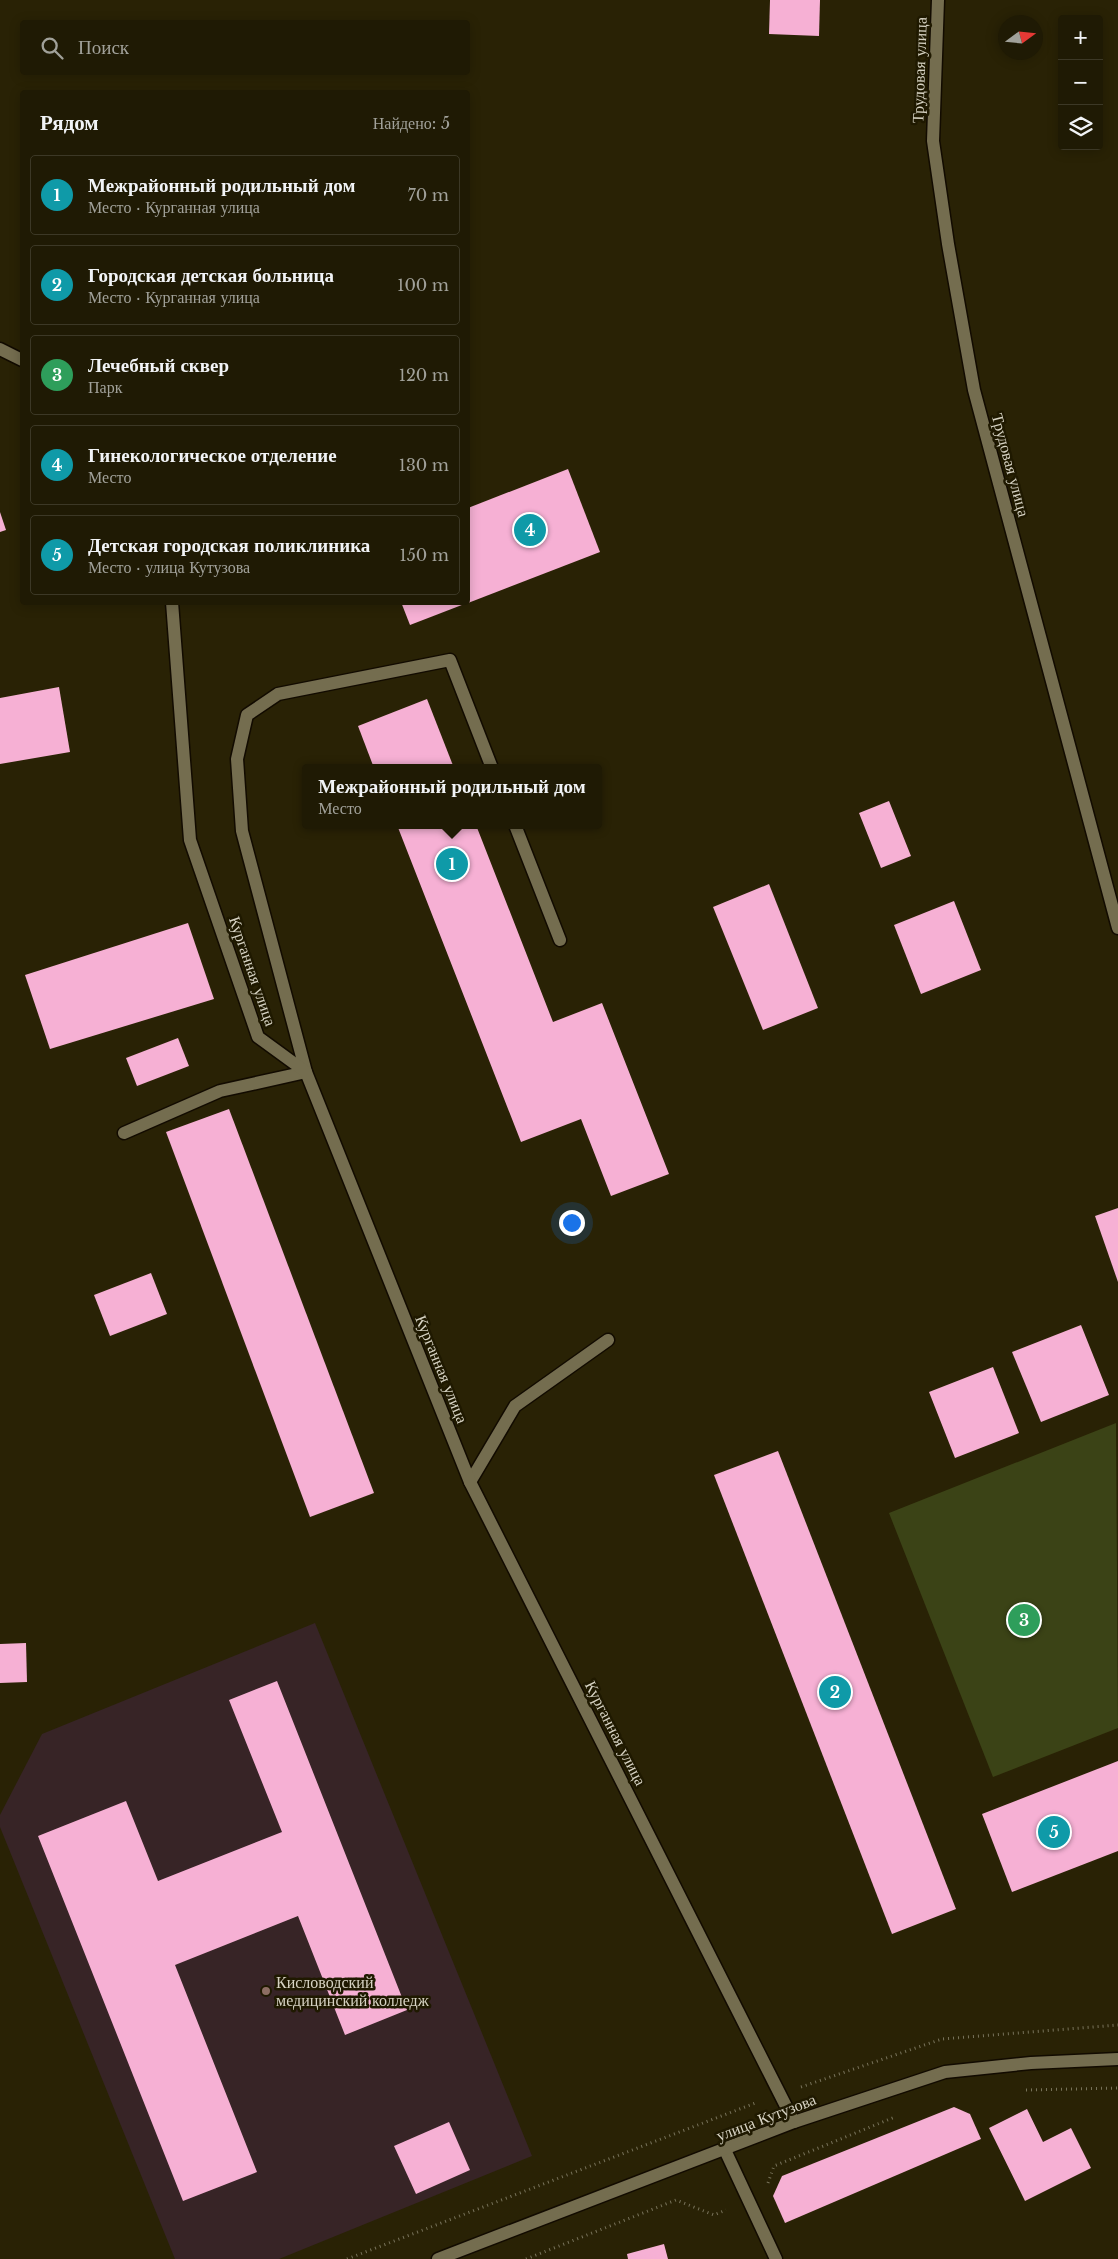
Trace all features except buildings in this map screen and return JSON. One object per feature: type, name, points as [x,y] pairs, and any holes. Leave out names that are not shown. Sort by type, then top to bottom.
[{"type":"street","name":"Трудовая улица","points":[[938,0],[933,141],[948,244],[974,390],[1118,928]]},
{"type":"street","points":[[0,348],[20,359]]},
{"type":"street","name":"Курганная улица","points":[[172,605],[190,840],[258,1037],[306,1072],[470,1482],[794,2122]]},
{"type":"street","points":[[124,1133],[220,1091],[306,1072],[242,831],[237,759],[247,714],[278,694],[450,660],[490,764]]},
{"type":"street","points":[[517,829],[560,940]]},
{"type":"street","points":[[470,1482],[515,1406],[608,1340]]},
{"type":"street","name":"улица Кутузова","points":[[438,2259],[794,2122],[945,2072],[1031,2063],[1118,2059]]},
{"type":"street","points":[[725,2150],[776,2259]]},
{"type":"path","points":[[1023,2090],[1118,2088]]},
{"type":"path","points":[[348,2259],[740,2108]]},
{"type":"path","points":[[526,2259],[676,2200],[714,2215],[748,2202],[765,2193],[774,2166],[901,2114]]},
{"type":"shaded area","name":"Кисловодский медицинский колледж","points":[[315,1623],[532,2156],[279,2259],[175,2259],[0,1827],[0,1815],[42,1734]]},
{"type":"green space","points":[[1116,1423],[1118,1728],[993,1777],[889,1513]]},
{"type":"place","name":"Гинекологическое отделение","points":[[530,530]]},
{"type":"place","name":"Межрайонный родильный дом","points":[[452,864]]},
{"type":"place","name":"Лечебный сквер","points":[[1024,1620]]},
{"type":"place","name":"Городская детская больница","points":[[835,1692]]},
{"type":"place","name":"Детская городская поликлиника","points":[[1054,1832]]},
{"type":"place","name":"Кисловодский медицинский колледж","points":[[266,1991]]}]
